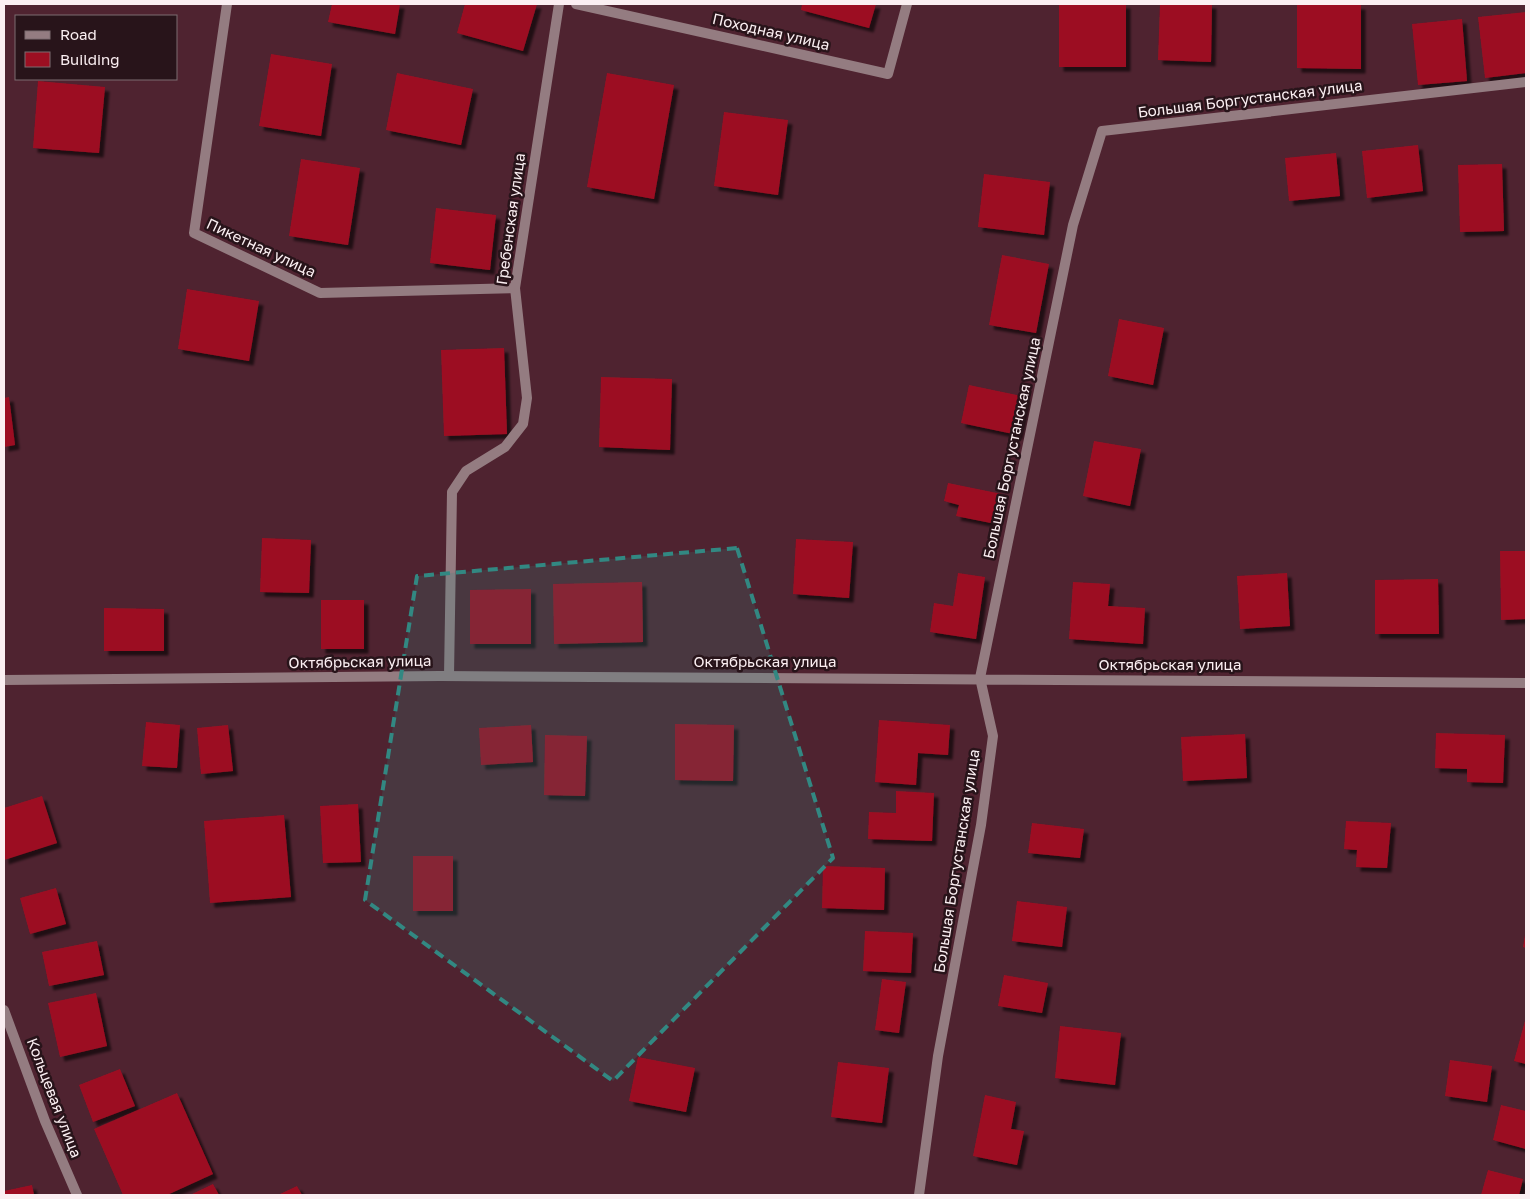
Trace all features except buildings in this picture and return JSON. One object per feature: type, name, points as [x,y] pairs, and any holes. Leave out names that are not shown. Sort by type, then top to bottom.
[{"type":"street","name":"Пикетная улица","points":[[227,4],[194,233],[320,292],[515,288]]},
{"type":"street","name":"Гребенская улица","points":[[449,676],[452,492],[466,471],[505,447],[523,424],[527,398],[515,288],[559,4]]},
{"type":"street","name":"Походная улица","points":[[576,4],[888,74],[907,4]]},
{"type":"street","name":"Большая Боргустанская улица","points":[[919,1195],[938,1056],[982,825],[993,736],[980,678],[1073,225],[1102,131],[1526,82]]},
{"type":"street","name":"Октябрьская улица","points":[[4,680],[449,676],[1526,683]]},
{"type":"street","name":"Кольцевая улица","points":[[4,1010],[44,1121],[77,1195]]},
{"type":"highlighted area","points":[[737,548],[833,858],[613,1081],[365,900],[417,576]]}]
